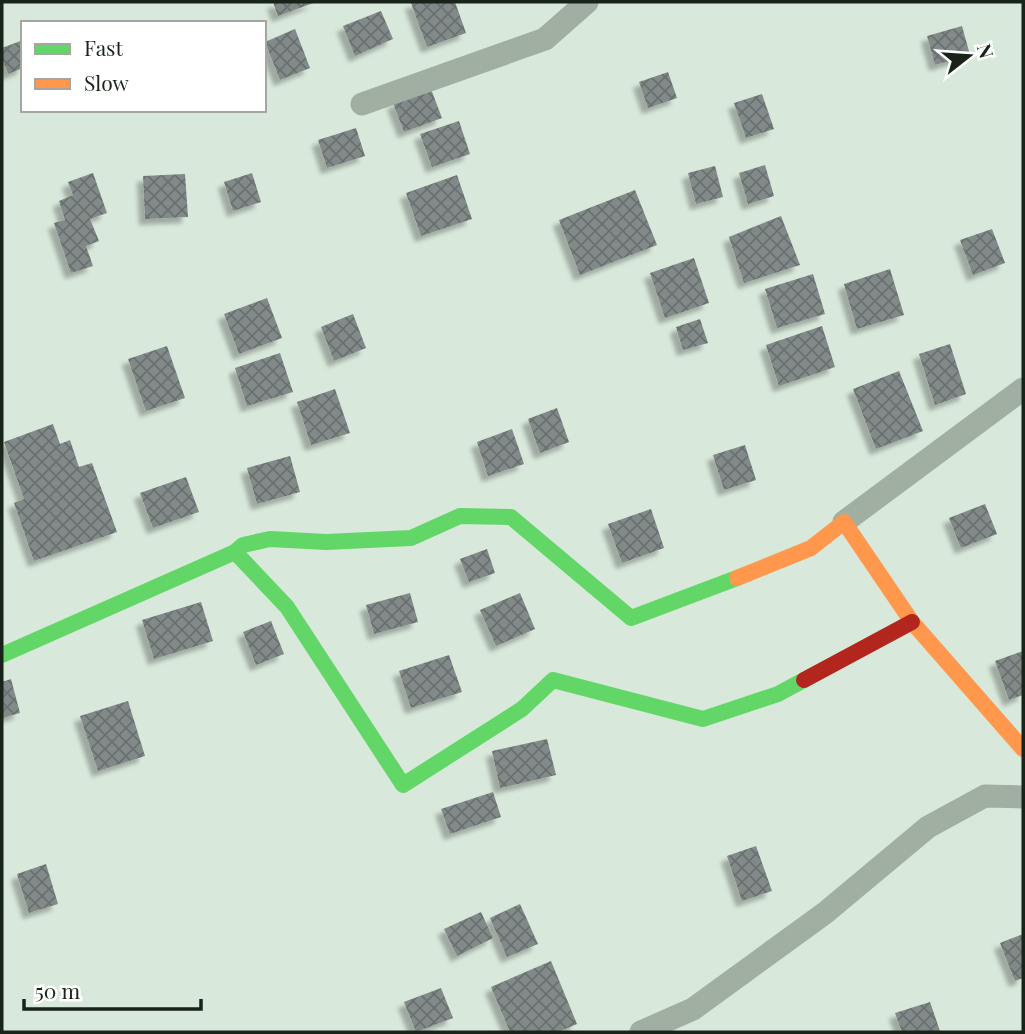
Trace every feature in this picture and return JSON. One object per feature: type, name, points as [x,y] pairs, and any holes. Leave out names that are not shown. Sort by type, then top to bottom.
[{"type":"main road","points":[[2,655],[234,552],[243,545],[270,540],[326,542],[411,538],[460,516],[511,517],[631,618],[811,548],[844,522],[912,622],[1023,749]]},
{"type":"main road","points":[[234,552],[287,607],[403,785],[522,709],[554,680],[703,719],[778,694],[912,622]]},
{"type":"street","points":[[362,104],[545,39],[587,2]]},
{"type":"street","points":[[844,522],[1023,389]]},
{"type":"street","points":[[641,1032],[693,1009],[825,913],[928,827],[985,796],[1023,797]]},
{"type":"building","points":[[273,2],[316,2],[278,16]]},
{"type":"building","points":[[455,2],[466,33],[427,47],[411,3]]},
{"type":"building","points":[[381,11],[393,39],[355,56],[343,26]]},
{"type":"building","points":[[962,26],[970,55],[935,65],[927,36]]},
{"type":"building","points":[[295,29],[310,68],[280,80],[266,42]]},
{"type":"building","points":[[21,41],[21,69],[8,74],[2,58],[2,48]]},
{"type":"building","points":[[668,72],[677,98],[648,108],[639,82]]},
{"type":"building","points":[[431,89],[442,118],[404,132],[393,103]]},
{"type":"building","points":[[762,94],[774,129],[746,138],[734,103]]},
{"type":"building","points":[[459,121],[470,154],[432,167],[420,134]]},
{"type":"building","points":[[356,128],[365,156],[327,168],[318,140]]},
{"type":"building","points":[[765,165],[774,196],[748,204],[739,173]]},
{"type":"building","points":[[715,166],[723,197],[696,204],[688,173]]},
{"type":"building","points":[[93,173],[107,213],[90,219],[99,241],[86,246],[93,266],[71,273],[54,223],[65,220],[59,201],[73,195],[68,182]]},
{"type":"building","points":[[252,173],[261,202],[233,211],[224,182]]},
{"type":"building","points":[[185,174],[188,217],[145,219],[143,176]]},
{"type":"building","points":[[457,175],[472,219],[421,236],[406,193]]},
{"type":"building","points":[[635,190],[657,245],[580,275],[559,220]]},
{"type":"building","points":[[781,216],[800,265],[744,283],[729,237]]},
{"type":"building","points":[[992,229],[1005,263],[973,275],[960,240]]},
{"type":"building","points":[[694,258],[709,303],[665,318],[650,273]]},
{"type":"building","points":[[890,269],[904,315],[857,329],[844,284]]},
{"type":"building","points":[[813,274],[825,314],[777,328],[765,289]]},
{"type":"building","points":[[267,298],[282,338],[239,354],[224,314]]},
{"type":"building","points":[[353,314],[366,348],[334,361],[321,327]]},
{"type":"building","points":[[700,319],[708,343],[683,350],[676,327]]},
{"type":"building","points":[[822,326],[835,367],[779,386],[766,345]]},
{"type":"building","points":[[950,344],[966,394],[935,405],[919,354]]},
{"type":"building","points":[[167,346],[185,398],[146,411],[128,359]]},
{"type":"building","points":[[280,353],[293,392],[247,406],[235,368]]},
{"type":"building","points":[[899,371],[923,431],[876,449],[853,389]]},
{"type":"building","points":[[335,389],[350,433],[311,445],[297,402]]},
{"type":"building","points":[[557,408],[569,442],[540,453],[528,419]]},
{"type":"building","points":[[53,424],[60,444],[70,440],[79,467],[92,463],[117,532],[34,561],[14,503],[24,499],[4,442]]},
{"type":"building","points":[[512,429],[524,464],[488,476],[477,442]]},
{"type":"building","points":[[745,445],[756,480],[724,490],[713,455]]},
{"type":"building","points":[[290,456],[300,492],[257,504],[247,468]]},
{"type":"building","points":[[186,477],[199,512],[153,528],[140,493]]},
{"type":"building","points":[[985,504],[997,534],[961,548],[949,518]]},
{"type":"building","points":[[651,509],[664,548],[622,563],[608,524]]},
{"type":"building","points":[[487,549],[495,573],[469,582],[460,559]]},
{"type":"building","points":[[410,593],[418,622],[374,634],[366,605]]},
{"type":"building","points":[[520,593],[535,629],[496,646],[480,610]]},
{"type":"building","points":[[201,602],[213,641],[154,659],[142,620]]},
{"type":"building","points":[[271,621],[284,654],[256,665],[243,632]]},
{"type":"building","points":[[1023,651],[1023,695],[1009,700],[995,661]]},
{"type":"building","points":[[449,655],[462,692],[411,708],[399,671]]},
{"type":"building","points":[[11,679],[20,713],[2,718],[2,682]]},
{"type":"building","points":[[128,701],[145,756],[98,771],[80,716]]},
{"type":"building","points":[[547,739],[556,775],[500,788],[492,751]]},
{"type":"building","points":[[493,792],[501,817],[450,834],[441,809]]},
{"type":"building","points":[[756,846],[772,891],[742,901],[727,856]]},
{"type":"building","points":[[46,864],[58,904],[29,913],[17,874]]},
{"type":"building","points":[[520,904],[538,944],[507,957],[490,918]]},
{"type":"building","points":[[481,912],[493,938],[457,956],[444,929]]},
{"type":"building","points":[[1023,934],[1023,978],[1015,981],[1000,943]]},
{"type":"building","points":[[551,961],[577,1024],[558,1032],[510,1032],[491,987]]},
{"type":"building","points":[[441,988],[453,1018],[416,1032],[404,1002]]},
{"type":"building","points":[[930,1002],[940,1031],[902,1032],[895,1013]]},
{"type":"traffic: fast","points":[[2,655],[235,552],[243,545],[270,539],[326,542],[411,538],[460,516],[511,517],[631,618],[737,578]]},
{"type":"traffic: fast","points":[[235,552],[287,607],[403,785],[522,709],[553,680],[703,719],[778,694],[804,680]]},
{"type":"traffic: slow","points":[[737,578],[811,548],[844,522],[912,622],[1023,749]]},
{"type":"traffic: jam","points":[[804,680],[912,622]]}]
